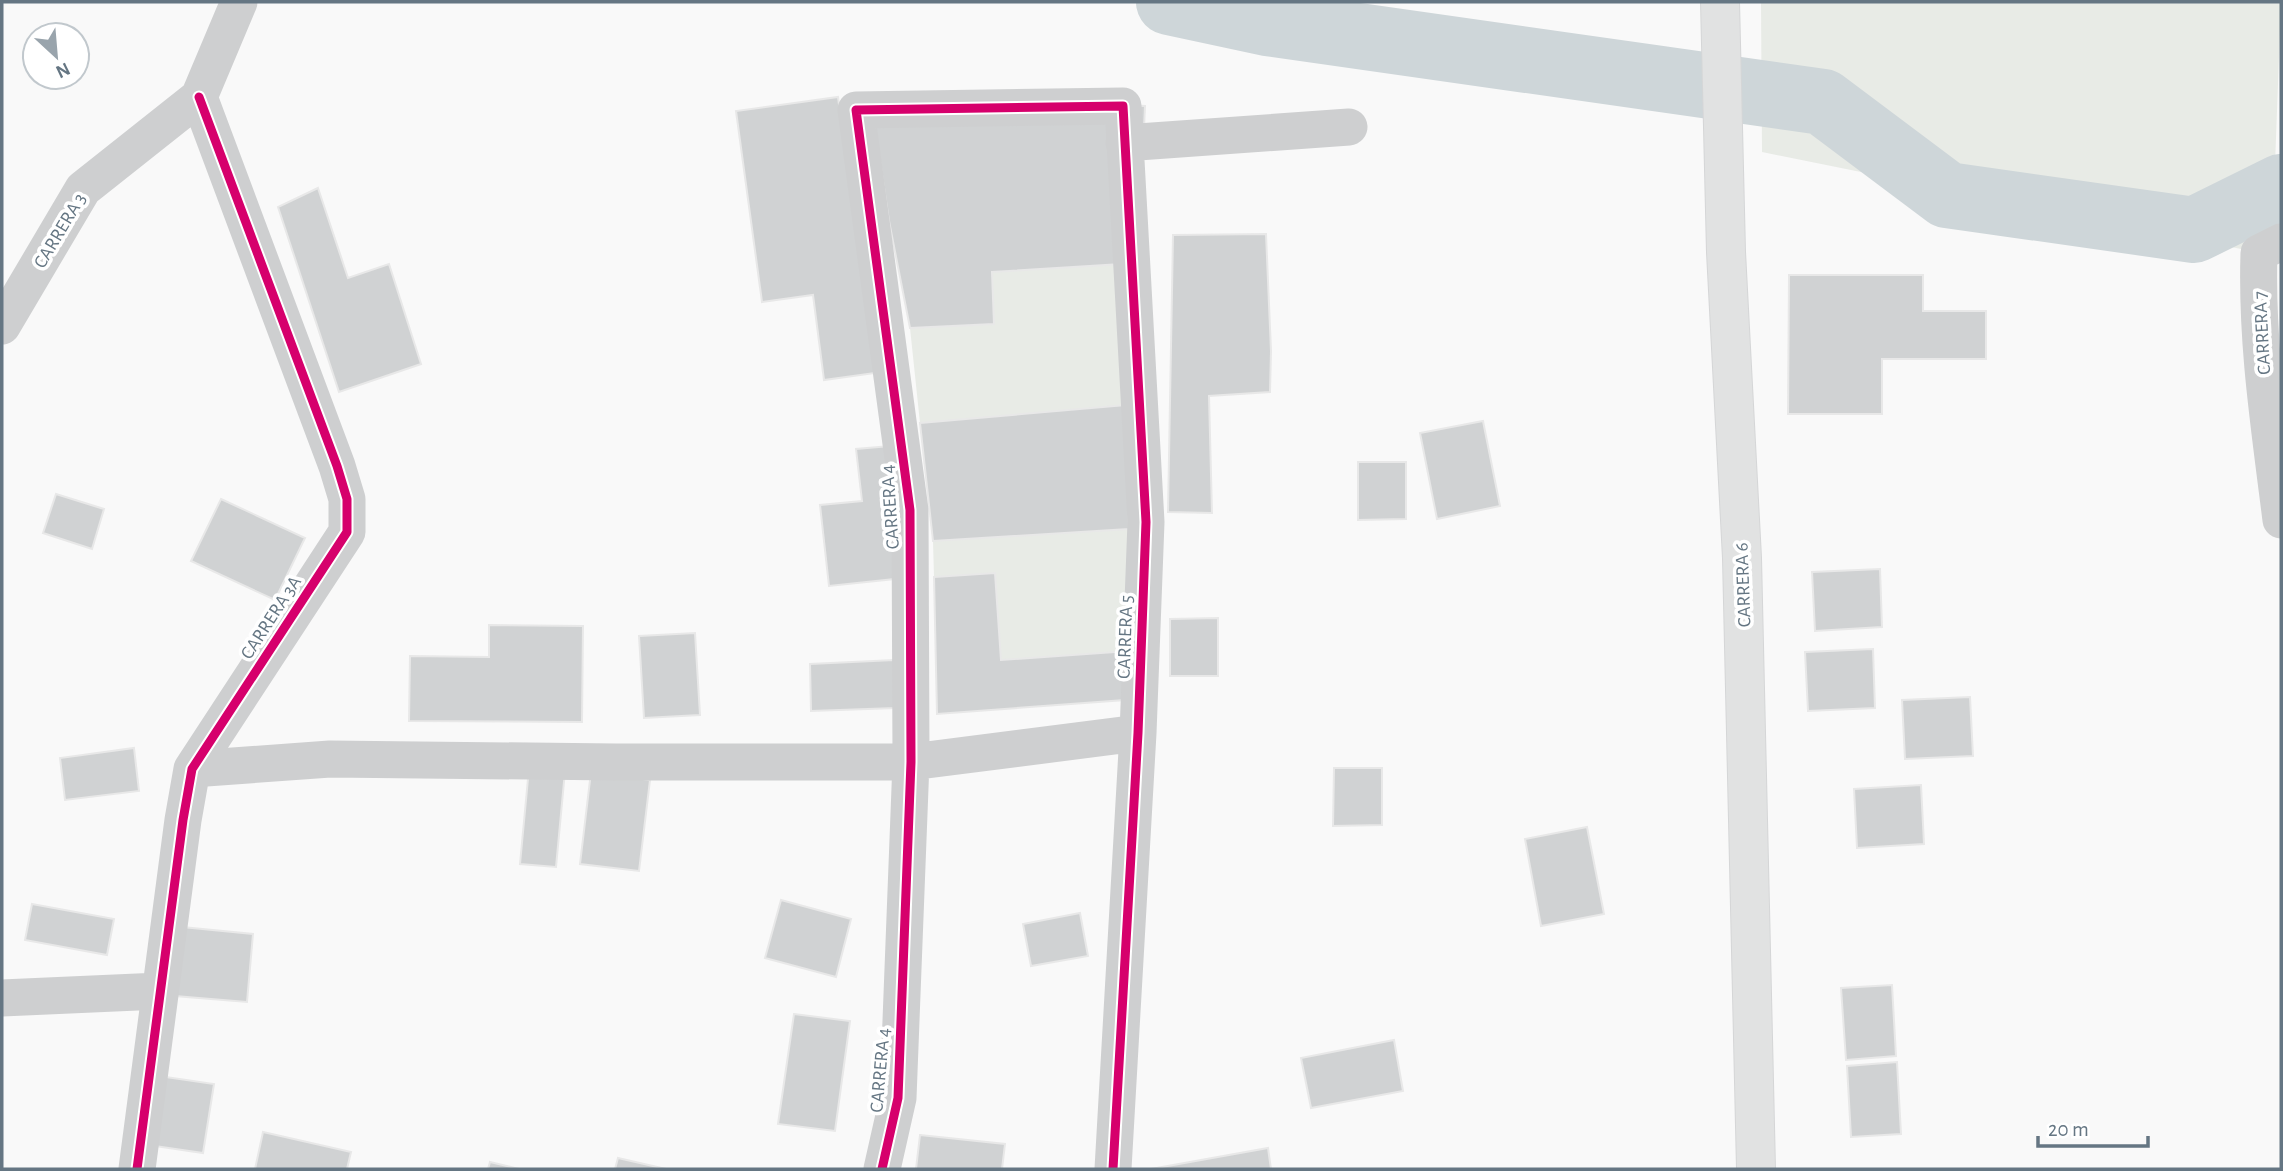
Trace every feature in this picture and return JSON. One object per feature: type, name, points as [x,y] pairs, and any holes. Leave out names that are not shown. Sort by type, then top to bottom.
[{"type":"main road","name":"CARRERA 6","points":[[1720,4],[1726,252],[1742,558],[1756,1169]]},
{"type":"street","points":[[199,97],[239,2]]},
{"type":"street","name":"CARRERA 3","points":[[2,326],[83,189],[199,97]]},
{"type":"street","name":"CARRERA 3A","points":[[137,1169],[192,769],[347,532],[347,499],[337,466],[199,97]]},
{"type":"street","name":"CARRERA 5","points":[[1113,1169],[1138,733],[1146,522],[1123,106]]},
{"type":"street","name":"CARRERA 4","points":[[882,1169],[898,1098],[911,762],[910,510],[856,110],[1123,106]]},
{"type":"street","points":[[1124,143],[1349,127]]},
{"type":"street","name":"CARRERA 7","points":[[2281,242],[2259,253],[2258,303],[2262,366],[2281,520]]},
{"type":"street","points":[[192,769],[330,759],[911,762],[1138,733]]},
{"type":"street","points":[[2,998],[160,991]]},
{"type":"shaded area","points":[[1761,2],[2281,2],[2275,165],[2281,226],[2246,250],[1762,152]]},
{"type":"shaded area","points":[[1138,263],[1126,405],[920,423],[910,328],[992,272]]},
{"type":"shaded area","points":[[1129,529],[1129,651],[1001,660],[934,577],[933,541]]},
{"type":"building","points":[[870,95],[1145,106],[1138,263],[992,272],[994,324],[910,328],[889,221]]},
{"type":"building","points":[[838,97],[875,373],[824,380],[813,295],[762,302],[736,111]]},
{"type":"building","points":[[318,188],[348,278],[389,264],[421,364],[339,392],[278,207]]},
{"type":"building","points":[[1266,234],[1270,392],[1209,396],[1212,513],[1168,512],[1173,235]]},
{"type":"building","points":[[1789,275],[1923,275],[1923,311],[1986,311],[1986,359],[1882,359],[1882,414],[1788,414]]},
{"type":"building","points":[[1126,405],[1129,529],[933,541],[920,423]]},
{"type":"building","points":[[1483,421],[1500,506],[1437,519],[1420,433]]},
{"type":"building","points":[[890,446],[904,578],[829,586],[820,505],[862,501],[856,449]]},
{"type":"building","points":[[1358,462],[1406,462],[1406,519],[1358,520]]},
{"type":"building","points":[[56,494],[104,509],[92,549],[43,533]]},
{"type":"building","points":[[221,499],[305,538],[275,600],[191,561]]},
{"type":"building","points":[[1880,569],[1882,627],[1815,631],[1812,572]]},
{"type":"building","points":[[995,573],[1001,660],[1129,651],[1125,700],[937,714],[934,577]]},
{"type":"building","points":[[1218,618],[1218,676],[1170,676],[1170,619]]},
{"type":"building","points":[[489,625],[583,626],[582,722],[409,721],[410,656],[489,657]]},
{"type":"building","points":[[695,633],[700,715],[644,718],[639,636]]},
{"type":"building","points":[[1873,649],[1875,708],[1808,711],[1805,652]]},
{"type":"building","points":[[894,660],[896,708],[811,711],[810,664]]},
{"type":"building","points":[[1970,697],[1973,756],[1905,759],[1902,700]]},
{"type":"building","points":[[134,748],[139,791],[65,800],[60,758]]},
{"type":"building","points":[[529,768],[565,771],[556,867],[520,864]]},
{"type":"building","points":[[1334,768],[1382,768],[1382,825],[1333,826]]},
{"type":"building","points":[[591,772],[650,780],[639,871],[580,864]]},
{"type":"building","points":[[1921,785],[1924,844],[1857,848],[1854,789]]},
{"type":"building","points":[[1587,827],[1604,914],[1541,926],[1525,839]]},
{"type":"building","points":[[781,900],[851,919],[836,977],[765,958]]},
{"type":"building","points":[[32,904],[114,919],[107,955],[25,940]]},
{"type":"building","points":[[1080,913],[1088,956],[1031,966],[1023,924]]},
{"type":"building","points":[[182,927],[253,934],[247,1002],[175,996]]},
{"type":"building","points":[[1892,985],[1896,1056],[1846,1060],[1841,988]]},
{"type":"building","points":[[794,1014],[850,1021],[835,1131],[778,1124]]},
{"type":"building","points":[[1394,1040],[1403,1091],[1311,1108],[1301,1058]]},
{"type":"building","points":[[1897,1062],[1901,1134],[1851,1137],[1847,1066]]},
{"type":"building","points":[[159,1076],[214,1084],[203,1153],[148,1145]]},
{"type":"building","points":[[263,1132],[351,1152],[347,1169],[255,1169]]},
{"type":"building","points":[[920,1135],[1005,1144],[1002,1169],[916,1169]]},
{"type":"building","points":[[1268,1148],[1271,1169],[1151,1169]]},
{"type":"building","points":[[618,1158],[666,1169],[615,1169]]},
{"type":"building","points":[[490,1162],[519,1169],[488,1169]]},
{"type":"waterway","points":[[1169,2],[1267,23],[1823,102],[1947,195],[2194,230],[2281,187]]},
{"type":"cycle path","points":[[137,1169],[192,769],[347,532],[347,499],[337,466],[199,97]]},
{"type":"cycle path","points":[[882,1169],[898,1098],[911,762],[910,510],[856,110],[1123,106],[1146,522],[1138,733],[1113,1169]]}]
